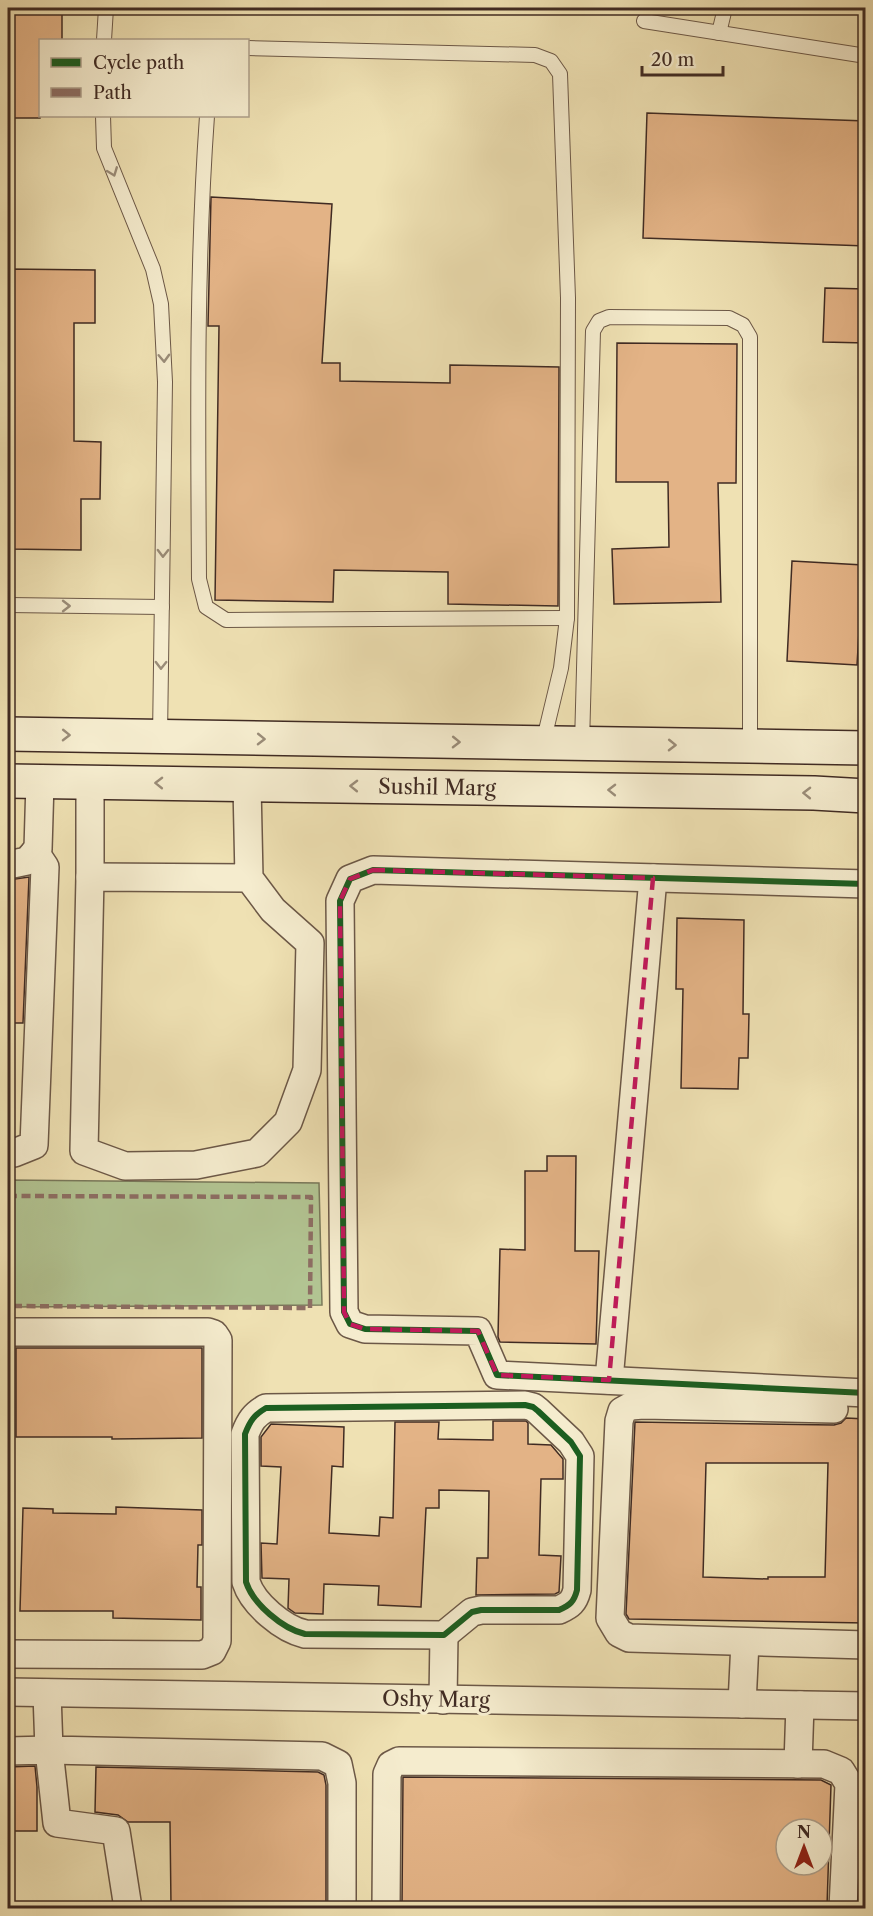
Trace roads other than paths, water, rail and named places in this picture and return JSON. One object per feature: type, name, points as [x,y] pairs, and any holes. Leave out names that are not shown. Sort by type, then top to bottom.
[{"type":"street","points":[[8,734],[866,748]]},
{"type":"street","name":"Sushil Marg","points":[[8,781],[866,796]]},
{"type":"street","points":[[8,865],[27,861],[38,849],[40,782]]},
{"type":"street","points":[[90,782],[84,1151],[125,1166],[196,1165],[257,1153],[288,1122],[307,1070],[310,943],[273,910],[249,878],[247,785]]},
{"type":"street","points":[[8,1154],[14,1154],[34,1145],[45,867],[35,852]]},
{"type":"street","points":[[866,884],[373,870],[350,879],[340,901],[344,1312],[350,1324],[365,1329],[478,1331],[497,1375],[866,1393]]},
{"type":"street","points":[[90,877],[249,878]]},
{"type":"street","points":[[609,1380],[653,878]]},
{"type":"street","points":[[8,1332],[208,1332],[214,1334],[218,1340],[216,1641],[212,1652],[202,1655],[8,1654]]},
{"type":"street","points":[[443,1700],[444,1635],[472,1612],[559,1610],[574,1601],[577,1590],[581,1464],[580,1456],[571,1442],[538,1411],[525,1405],[266,1408],[255,1415],[245,1434],[246,1582],[255,1599],[292,1631],[444,1635]]},
{"type":"street","points":[[866,1410],[643,1405],[631,1406],[621,1412],[610,1618],[619,1633],[629,1638],[866,1645]]},
{"type":"street","points":[[742,1704],[745,1642]]},
{"type":"street","name":"Oshy Marg","points":[[8,1692],[866,1706]]},
{"type":"street","points":[[47,1693],[49,1750],[57,1823],[116,1830],[128,1908]]},
{"type":"street","points":[[798,1764],[800,1705]]},
{"type":"street","points":[[8,1751],[322,1756],[338,1764],[342,1783],[342,1908]]},
{"type":"street","points":[[386,1908],[387,1774],[391,1766],[399,1761],[824,1764],[841,1771],[849,1784],[843,1908]]},
{"type":"lane","points":[[104,39],[106,8]]},
{"type":"lane","points":[[718,33],[725,8]]},
{"type":"lane","points":[[644,21],[866,56]]},
{"type":"lane","points":[[249,48],[535,55],[551,61],[560,74],[568,298],[567,618],[561,668],[543,743]]},
{"type":"lane","points":[[103,117],[104,148],[153,269],[161,304],[165,382],[160,737]]},
{"type":"lane","points":[[207,117],[201,193],[198,362],[200,579],[206,606],[226,620],[567,618]]},
{"type":"lane","points":[[582,744],[593,331],[599,321],[609,317],[729,318],[743,325],[750,337],[750,746]]},
{"type":"lane","points":[[8,605],[162,606]]}]
